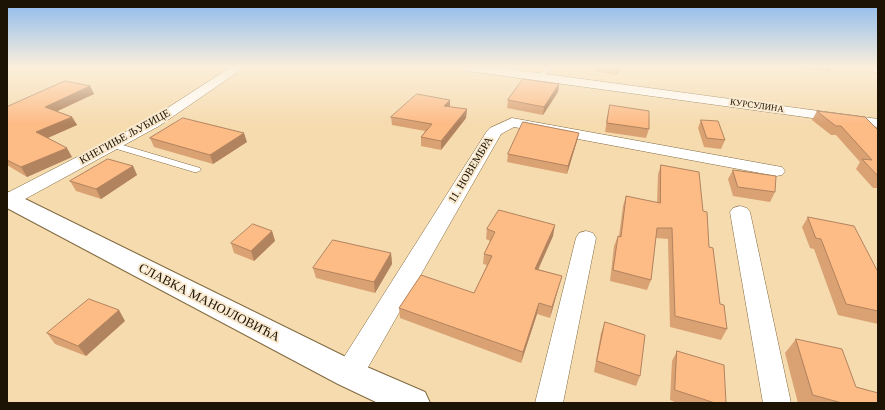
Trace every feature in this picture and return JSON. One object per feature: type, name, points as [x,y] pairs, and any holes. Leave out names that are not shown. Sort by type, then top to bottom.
[{"type":"main road","name":"СЛАВКА МАНОЈЛОВИЋА","points":[[8,200],[349,374],[413,403]]},
{"type":"street","name":"КНЕГИЊЕ ЉУБИЦЕ","points":[[8,200],[154,123],[210,86]]},
{"type":"street","name":"КУРСУЛИНА","points":[[636,86],[878,123]]},
{"type":"street","points":[[862,121],[878,136]]},
{"type":"street","name":"11. НОВЕМБРА","points":[[349,374],[495,131],[512,122],[776,171]]},
{"type":"street","points":[[740,212],[777,403]]},
{"type":"street","points":[[549,403],[586,238]]},
{"type":"lane","points":[[113,145],[197,170]]},
{"type":"building","points":[[54,86],[90,86],[45,107],[72,117],[36,132],[67,148],[21,167],[7,160],[7,107]]},
{"type":"building","points":[[518,86],[558,86],[544,107],[508,100]]},
{"type":"building","points":[[417,94],[450,100],[444,106],[467,109],[441,141],[421,137],[432,124],[391,117]]},
{"type":"building","points":[[610,105],[649,111],[649,129],[607,123]]},
{"type":"building","points":[[817,111],[865,117],[878,130],[878,176],[862,159],[872,160],[841,126],[836,126]]},
{"type":"building","points":[[183,118],[244,133],[210,155],[150,138]]},
{"type":"building","points":[[701,120],[718,121],[725,140],[707,138]]},
{"type":"building","points":[[523,122],[579,133],[568,166],[508,154]]},
{"type":"building","points":[[108,159],[133,166],[96,189],[70,181]]},
{"type":"building","points":[[661,165],[699,172],[703,211],[707,212],[709,247],[713,248],[720,304],[724,305],[727,329],[675,316],[672,228],[657,228],[651,280],[613,270],[618,236],[621,237],[626,196],[660,203]]},
{"type":"building","points":[[733,170],[776,176],[775,192],[738,187]]},
{"type":"building","points":[[499,210],[555,225],[535,269],[562,276],[552,307],[539,303],[523,352],[399,308],[421,275],[474,293],[492,256],[484,254],[495,232],[487,229]]},
{"type":"building","points":[[808,217],[854,226],[878,272],[878,311],[846,304],[821,239],[816,238]]},
{"type":"building","points":[[253,224],[272,231],[251,251],[231,243]]},
{"type":"building","points":[[333,240],[391,253],[374,282],[313,268]]},
{"type":"building","points":[[89,299],[119,310],[78,346],[47,333]]},
{"type":"building","points":[[605,322],[645,335],[640,376],[597,361]]},
{"type":"building","points":[[796,339],[842,349],[856,387],[878,393],[878,403],[842,403],[813,395]]},
{"type":"building","points":[[677,351],[724,365],[726,403],[715,403],[675,390]]}]
